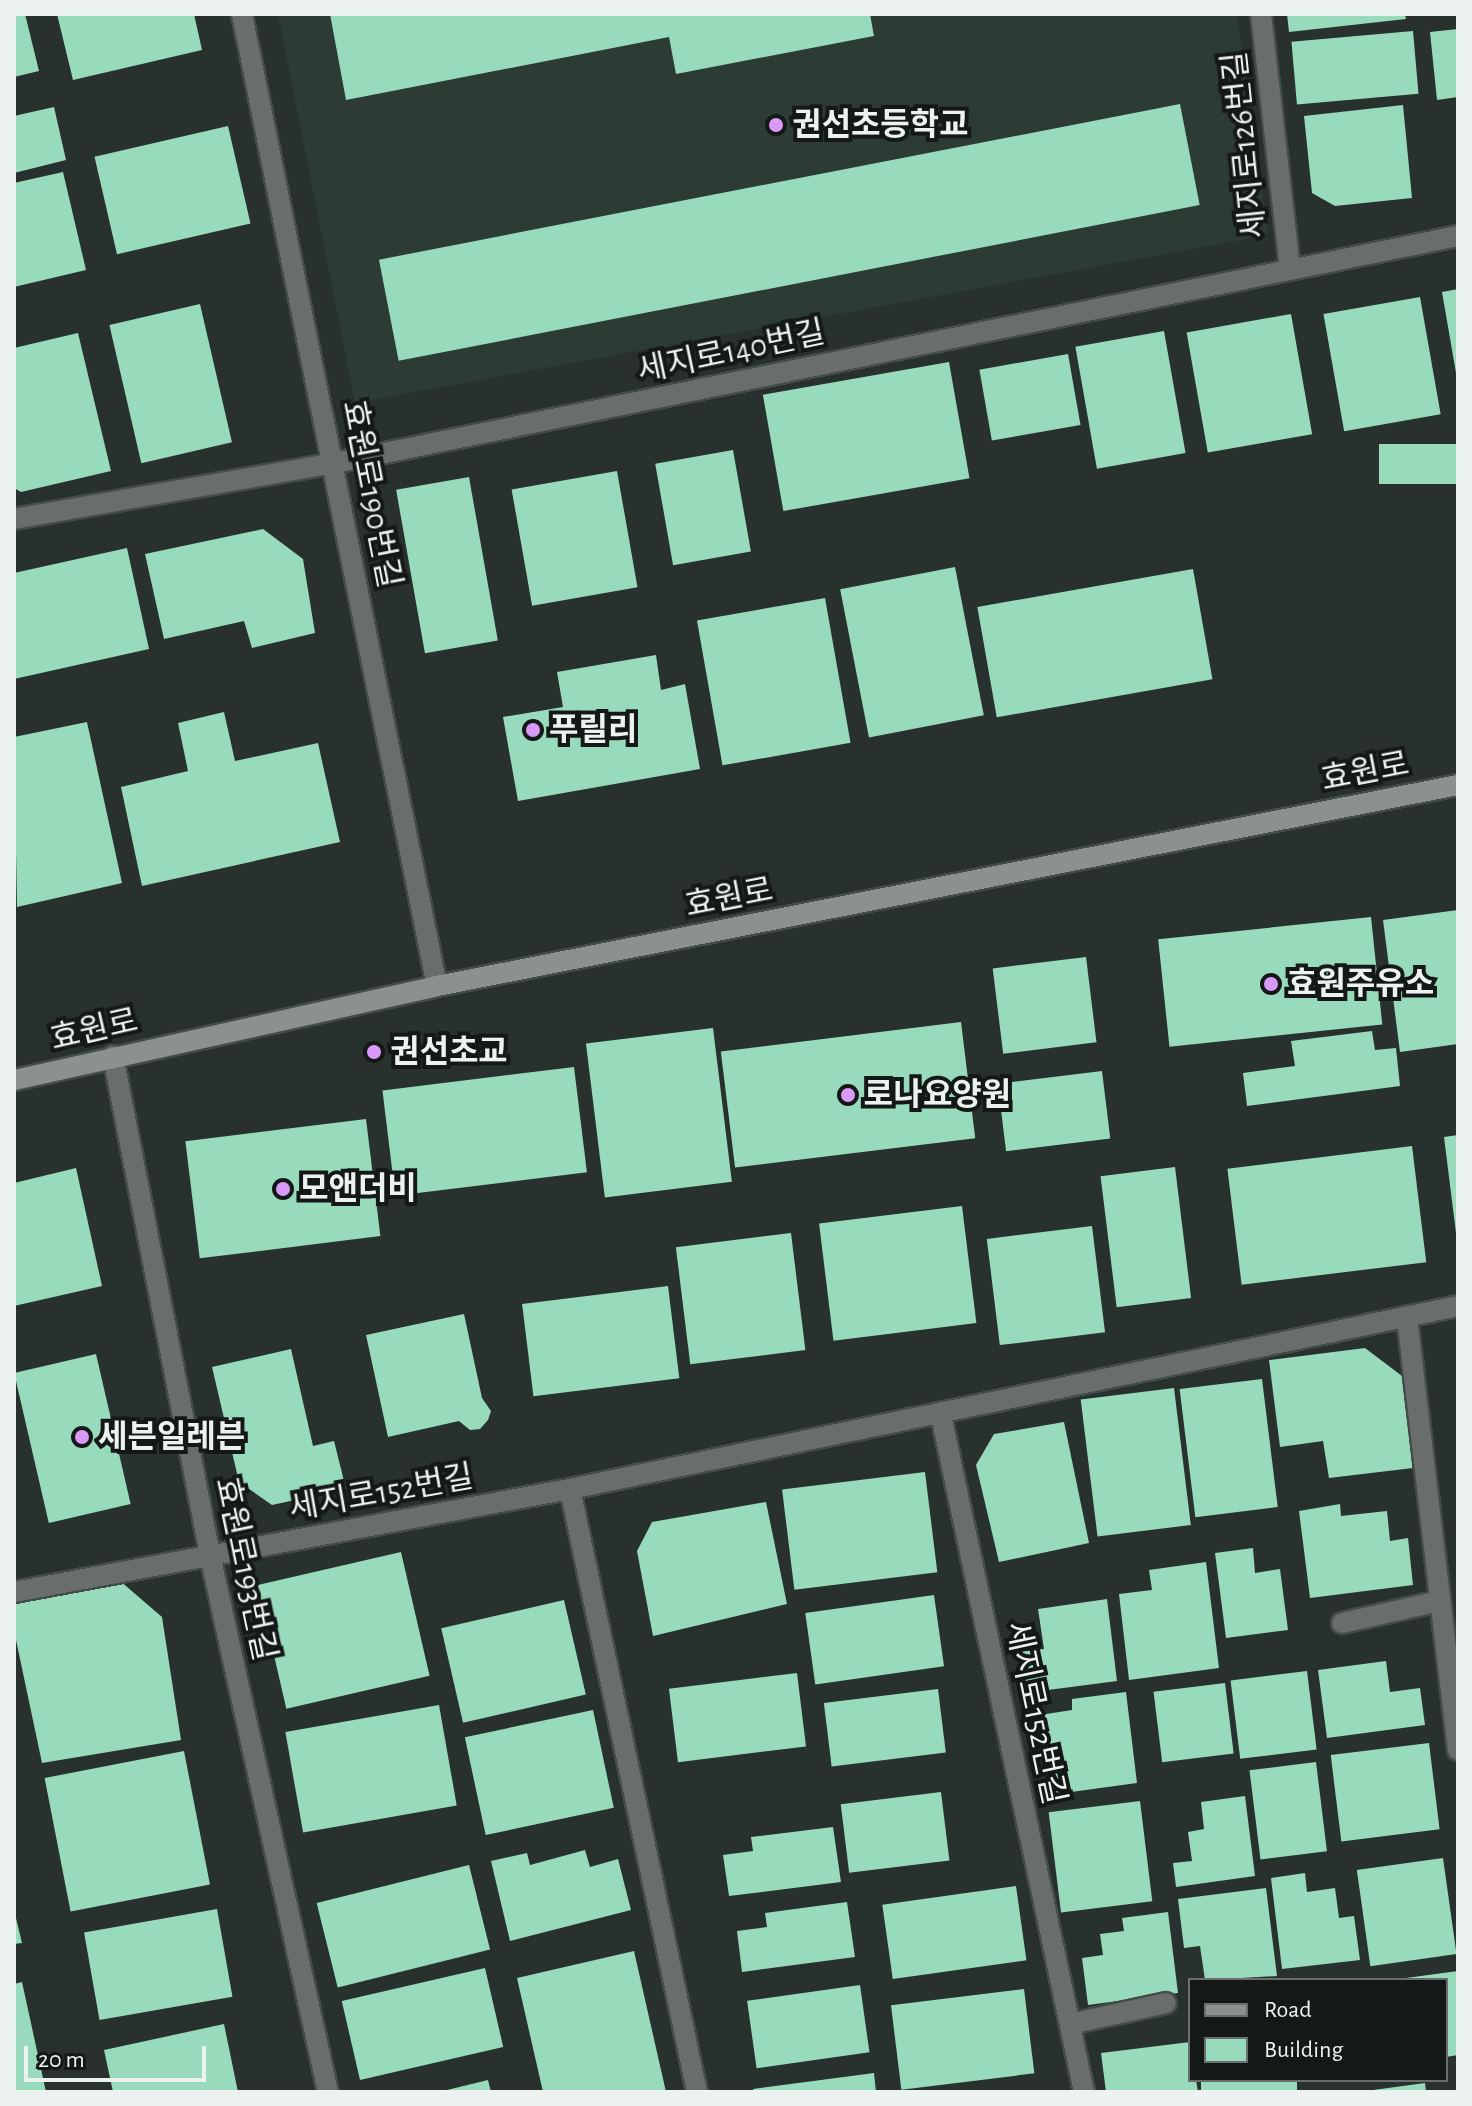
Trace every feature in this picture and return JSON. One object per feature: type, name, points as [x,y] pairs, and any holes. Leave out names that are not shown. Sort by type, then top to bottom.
[{"type":"street","name":"효원로190번길","points":[[242,14],[335,463],[437,986]]},
{"type":"street","name":"세지로126번길","points":[[1261,14],[1290,268]]},
{"type":"street","name":"세지로140번길","points":[[14,519],[335,463],[1458,236]]},
{"type":"street","name":"효원로","points":[[14,1080],[437,986],[1458,785]]},
{"type":"street","name":"효원로193번길","points":[[113,1056],[210,1555],[328,2092]]},
{"type":"street","name":"세지로152번길","points":[[14,1592],[570,1489],[941,1415],[1458,1306]]},
{"type":"street","points":[[1407,1317],[1458,1750]]},
{"type":"street","name":"세지로152번길","points":[[941,1415],[1084,2092]]},
{"type":"street","points":[[570,1489],[697,2092]]},
{"type":"street","points":[[1342,1623],[1440,1601]]},
{"type":"street","points":[[1070,2024],[1166,2003]]},
{"type":"shaded area","name":"권선초등학교","points":[[278,14],[1237,14],[1268,235],[355,403]]},
{"type":"building","points":[[14,14],[25,14],[39,71],[14,77]]},
{"type":"building","points":[[57,14],[194,14],[202,50],[73,80]]},
{"type":"building","points":[[330,14],[870,14],[874,36],[676,74],[669,37],[346,100]]},
{"type":"building","points":[[1287,14],[1405,14],[1406,19],[1289,32]]},
{"type":"building","points":[[1458,29],[1458,97],[1437,100],[1430,32]]},
{"type":"building","points":[[1413,31],[1418,94],[1297,104],[1291,42]]},
{"type":"building","points":[[1180,104],[1200,205],[399,361],[379,260]]},
{"type":"building","points":[[1403,105],[1412,198],[1335,206],[1312,193],[1304,116]]},
{"type":"building","points":[[54,107],[66,160],[14,173],[14,116]]},
{"type":"building","points":[[228,126],[250,223],[117,254],[95,157]]},
{"type":"building","points":[[63,172],[86,270],[14,287],[14,183]]},
{"type":"building","points":[[1458,289],[1458,373],[1456,373],[1442,292]]},
{"type":"building","points":[[1420,297],[1441,414],[1344,431],[1323,314]]},
{"type":"building","points":[[200,304],[232,442],[141,463],[109,325]]},
{"type":"building","points":[[1291,314],[1312,434],[1208,453],[1187,332]]},
{"type":"building","points":[[1164,331],[1186,453],[1097,469],[1075,347]]},
{"type":"building","points":[[78,333],[111,471],[21,492],[14,488],[14,348]]},
{"type":"building","points":[[1068,354],[1081,425],[992,441],[979,370]]},
{"type":"building","points":[[949,362],[969,478],[783,511],[763,395]]},
{"type":"building","points":[[1379,444],[1458,444],[1458,484],[1379,484]]},
{"type":"building","points":[[733,450],[751,551],[673,565],[655,464]]},
{"type":"building","points":[[617,471],[637,587],[532,606],[512,490]]},
{"type":"building","points":[[469,477],[498,640],[425,653],[396,490]]},
{"type":"building","points":[[263,529],[303,559],[315,633],[252,648],[244,621],[164,639],[145,554]]},
{"type":"building","points":[[127,548],[149,649],[14,679],[14,573]]},
{"type":"building","points":[[955,567],[984,715],[869,738],[840,589]]},
{"type":"building","points":[[1193,569],[1212,679],[997,717],[977,607]]},
{"type":"building","points":[[825,598],[851,743],[723,765],[697,621]]},
{"type":"building","points":[[656,655],[661,690],[685,684],[700,769],[518,801],[503,717],[563,707],[557,672]]},
{"type":"building","points":[[224,712],[235,761],[318,743],[340,842],[142,886],[121,787],[188,771],[178,723]]},
{"type":"building","points":[[87,722],[122,883],[17,907],[14,737]]},
{"type":"building","points":[[1458,910],[1458,1044],[1400,1052],[1383,920]]},
{"type":"building","name":"효원주유소","points":[[1371,917],[1382,1024],[1169,1047],[1158,939]]},
{"type":"building","points":[[1086,957],[1096,1042],[1003,1054],[993,968]]},
{"type":"building","name":"로나요양원","points":[[961,1022],[975,1138],[735,1168],[721,1051]]},
{"type":"building","points":[[713,1028],[732,1182],[605,1197],[586,1044]]},
{"type":"building","points":[[1372,1031],[1375,1050],[1396,1048],[1400,1086],[1247,1106],[1243,1073],[1295,1066],[1291,1041]]},
{"type":"building","points":[[574,1067],[587,1172],[395,1196],[382,1091]]},
{"type":"building","points":[[1102,1071],[1110,1138],[1006,1151],[998,1084]]},
{"type":"building","name":"모앤더비","points":[[366,1119],[380,1236],[200,1258],[185,1141]]},
{"type":"building","points":[[1458,1135],[1458,1233],[1456,1233],[1444,1137]]},
{"type":"building","points":[[1412,1146],[1426,1262],[1242,1285],[1227,1169]]},
{"type":"building","points":[[1175,1167],[1191,1298],[1117,1307],[1101,1176]]},
{"type":"building","points":[[76,1168],[102,1286],[14,1306],[14,1183]]},
{"type":"building","points":[[962,1206],[976,1323],[833,1341],[819,1224]]},
{"type":"building","points":[[1092,1226],[1105,1332],[1000,1345],[987,1239]]},
{"type":"building","points":[[791,1233],[805,1350],[690,1364],[676,1247]]},
{"type":"building","points":[[668,1286],[679,1378],[533,1396],[522,1304]]},
{"type":"building","points":[[464,1314],[482,1398],[491,1411],[488,1420],[480,1429],[470,1430],[459,1421],[388,1437],[366,1335]]},
{"type":"building","points":[[1365,1348],[1402,1376],[1413,1468],[1329,1478],[1323,1441],[1280,1447],[1269,1360]]},
{"type":"building","points":[[291,1349],[313,1446],[334,1441],[346,1489],[272,1505],[239,1482],[212,1367]]},
{"type":"building","points":[[96,1354],[131,1504],[49,1523],[14,1373]]},
{"type":"building","points":[[1262,1379],[1278,1507],[1195,1517],[1180,1389]]},
{"type":"building","points":[[1174,1388],[1191,1525],[1098,1536],[1081,1399]]},
{"type":"building","points":[[1064,1422],[1089,1543],[999,1562],[976,1465],[994,1434]]},
{"type":"building","points":[[925,1472],[937,1572],[794,1590],[782,1490]]},
{"type":"building","points":[[766,1502],[787,1604],[653,1636],[637,1551],[652,1522]]},
{"type":"building","points":[[1340,1504],[1341,1516],[1387,1511],[1390,1541],[1408,1538],[1413,1585],[1310,1598],[1299,1511]]},
{"type":"building","points":[[1253,1548],[1255,1573],[1280,1569],[1288,1630],[1226,1638],[1215,1553]]},
{"type":"building","points":[[401,1552],[430,1676],[286,1709],[258,1585]]},
{"type":"building","points":[[1206,1562],[1219,1668],[1129,1680],[1119,1594],[1152,1590],[1149,1570]]},
{"type":"building","points":[[119,1580],[162,1617],[181,1740],[42,1763],[16,1640],[14,1596]]},
{"type":"building","points":[[934,1595],[944,1666],[815,1684],[805,1613]]},
{"type":"building","points":[[1107,1599],[1117,1681],[1025,1693],[1019,1652],[1044,1649],[1038,1609]]},
{"type":"building","points":[[564,1600],[586,1695],[463,1723],[441,1628]]},
{"type":"building","points":[[1386,1661],[1390,1692],[1420,1688],[1425,1725],[1327,1738],[1318,1670]]},
{"type":"building","points":[[1307,1671],[1317,1749],[1240,1759],[1231,1680]]},
{"type":"building","points":[[797,1673],[806,1746],[678,1762],[669,1689]]},
{"type":"building","points":[[1225,1683],[1234,1753],[1162,1762],[1154,1692]]},
{"type":"building","points":[[938,1689],[946,1753],[832,1767],[824,1703]]},
{"type":"building","points":[[1126,1692],[1137,1783],[1049,1795],[1040,1715],[1072,1710],[1072,1699]]},
{"type":"building","points":[[439,1705],[457,1805],[303,1833],[285,1732]]},
{"type":"building","points":[[593,1710],[614,1808],[486,1835],[465,1737]]},
{"type":"building","points":[[1429,1743],[1440,1829],[1341,1841],[1331,1755]]},
{"type":"building","points":[[184,1751],[210,1885],[71,1912],[45,1778]]},
{"type":"building","points":[[1316,1762],[1327,1851],[1260,1859],[1249,1770]]},
{"type":"building","points":[[941,1792],[949,1860],[849,1873],[841,1804]]},
{"type":"building","points":[[1245,1796],[1255,1876],[1176,1887],[1173,1863],[1192,1861],[1188,1832],[1204,1829],[1201,1802]]},
{"type":"building","points":[[1140,1801],[1152,1901],[1061,1912],[1049,1812]]},
{"type":"building","points":[[833,1827],[841,1882],[729,1896],[723,1855],[753,1851],[751,1837]]},
{"type":"building","points":[[585,1850],[590,1867],[618,1859],[631,1910],[510,1941],[491,1861],[527,1853],[530,1865]]},
{"type":"building","points":[[1443,1858],[1456,1954],[1370,1966],[1357,1870]]},
{"type":"building","points":[[469,1865],[490,1949],[338,1987],[317,1903]]},
{"type":"building","points":[[1305,1873],[1307,1892],[1335,1888],[1339,1918],[1354,1916],[1360,1960],[1282,1969],[1271,1878]]},
{"type":"building","points":[[1016,1886],[1026,1960],[893,1979],[882,1905]]},
{"type":"building","points":[[1266,1888],[1277,1976],[1205,1978],[1200,1946],[1184,1948],[1178,1899]]},
{"type":"building","points":[[847,1902],[855,1957],[742,1972],[737,1931],[767,1927],[765,1913]]},
{"type":"building","points":[[217,1909],[232,1997],[100,2020],[84,1932]]},
{"type":"building","points":[[14,1910],[22,1943],[14,1944]]},
{"type":"building","points":[[1168,1912],[1178,1993],[1088,2005],[1082,1958],[1103,1955],[1100,1934],[1124,1931],[1122,1918]]},
{"type":"building","points":[[634,1951],[666,2092],[543,2092],[517,1978]]},
{"type":"building","points":[[485,1968],[503,2047],[360,2080],[342,2001]]},
{"type":"building","points":[[1458,1971],[1458,2055],[1448,2057],[1448,1978],[1406,1978]]},
{"type":"building","points":[[22,1982],[46,2092],[14,2092],[14,1984]]},
{"type":"building","points":[[860,1985],[869,2052],[757,2068],[747,2001]]},
{"type":"building","points":[[1024,1989],[1034,2073],[901,2090],[891,2005]]},
{"type":"building","points":[[224,2024],[238,2092],[113,2092],[104,2050]]},
{"type":"building","points":[[1188,2042],[1188,2082],[1196,2082],[1198,2092],[1106,2092],[1101,2053]]},
{"type":"building","points":[[874,2073],[876,2092],[754,2092],[753,2089]]},
{"type":"building","points":[[488,2080],[491,2092],[443,2092],[443,2091]]},
{"type":"building","points":[[1201,2082],[1297,2082],[1297,2092],[1201,2092]]},
{"type":"building","points":[[1425,2083],[1426,2092],[1373,2092],[1373,2090]]},
{"type":"place","name":"권선초등학교","points":[[776,125]]},
{"type":"place","name":"푸릴리","points":[[533,730]]},
{"type":"place","name":"효원주유소","points":[[1271,984]]},
{"type":"place","name":"권선초교","points":[[374,1052]]},
{"type":"place","name":"로나요양원","points":[[848,1095]]},
{"type":"place","name":"모앤더비","points":[[283,1189]]},
{"type":"place","name":"세븐일레븐","points":[[82,1437]]}]
